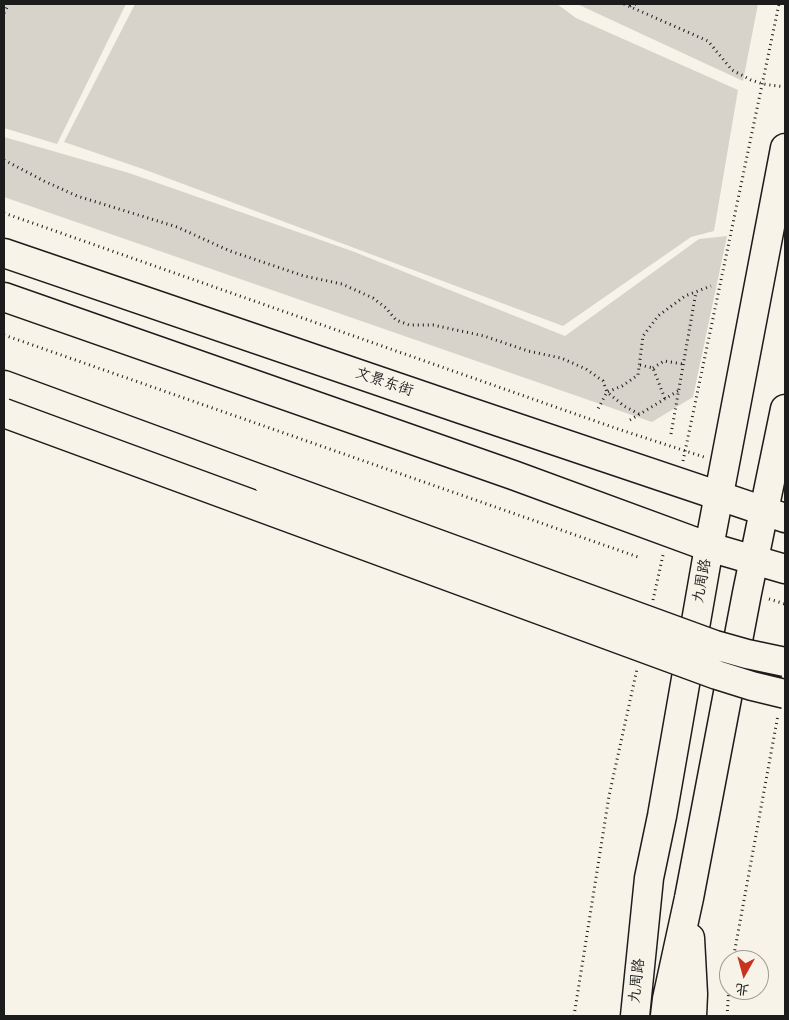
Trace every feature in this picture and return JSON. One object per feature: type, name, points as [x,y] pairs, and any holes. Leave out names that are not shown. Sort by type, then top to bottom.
[{"type":"main road","name":"九周路","points":[[635,1016],[649,878],[662,816],[709,547],[785,148]]},
{"type":"main road","name":"文景东街","points":[[4,253],[461,410],[775,515]]},
{"type":"main road","points":[[4,297],[513,475],[709,547],[785,569]]},
{"type":"main road","points":[[4,385],[715,645],[785,662]]},
{"type":"main road","name":"九周路","points":[[665,1016],[747,593],[755,560],[775,515],[785,409]]},
{"type":"main road","points":[[4,413],[717,675],[782,704]]},
{"type":"main road","points":[[620,1016],[649,878]]},
{"type":"main road","points":[[689,898],[693,994],[692,1016]]},
{"type":"path","points":[[4,13],[9,4]]},
{"type":"path","points":[[624,4],[708,41],[732,70],[751,80],[785,87]]},
{"type":"path","points":[[629,6],[636,4]]},
{"type":"path","points":[[773,36],[779,4]]},
{"type":"path","points":[[4,160],[77,196],[177,227],[230,251],[304,276],[342,284],[373,298],[386,308],[396,320],[409,325],[433,324],[484,336],[528,351],[561,358],[586,369],[603,381],[607,392],[624,406],[639,414]]},
{"type":"path","points":[[4,213],[405,355],[618,429],[686,450],[725,465]]},
{"type":"path","points":[[598,409],[607,392],[622,386],[638,375],[643,336],[658,316],[685,296],[711,286]]},
{"type":"path","points":[[671,434],[696,292]]},
{"type":"path","points":[[4,335],[641,558]]},
{"type":"path","points":[[640,366],[653,368],[664,361],[683,364]]},
{"type":"path","points":[[653,368],[665,399]]},
{"type":"path","points":[[630,420],[678,391]]},
{"type":"path","points":[[735,950],[782,704]]},
{"type":"path","points":[[727,1016],[728,1000]]},
{"type":"shaded area","points":[[4,4],[126,4],[57,144],[4,128]]},
{"type":"shaded area","points":[[135,4],[557,4],[576,18],[738,90],[714,231],[691,237],[563,326],[143,169],[64,142]]},
{"type":"shaded area","points":[[577,4],[758,4],[743,81]]},
{"type":"shaded area","points":[[4,137],[129,173],[352,251],[565,336],[699,239],[727,236],[693,397],[652,422],[4,197]]}]
